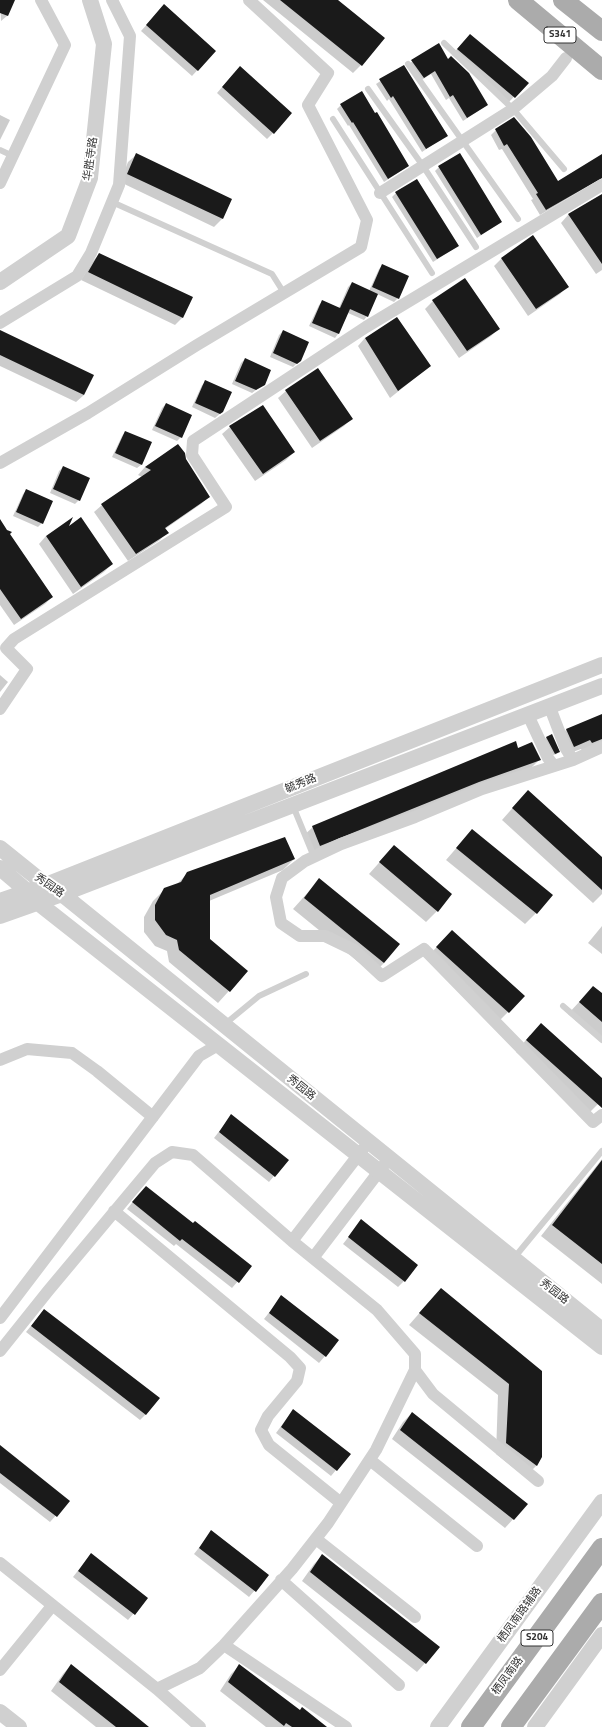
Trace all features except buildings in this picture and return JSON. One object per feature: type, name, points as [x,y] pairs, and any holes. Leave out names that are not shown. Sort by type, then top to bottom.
[{"type":"main road","name":"S341","points":[[518,0],[602,70]]},
{"type":"main road","name":"S341","points":[[563,0],[602,31]]},
{"type":"main road","name":"栖凤南路","points":[[471,1727],[602,1548]]},
{"type":"main road","name":"S204","points":[[511,1727],[602,1603]]},
{"type":"street","points":[[0,183],[65,45],[41,0]]},
{"type":"street","name":"华胜寺路","points":[[0,282],[68,236],[90,178],[104,44],[90,0]]},
{"type":"street","points":[[0,323],[77,276],[91,253],[119,185],[130,36],[112,0]]},
{"type":"street","points":[[0,463],[88,413],[197,345],[361,248],[367,220],[308,106],[328,73],[249,0]]},
{"type":"street","points":[[380,193],[513,109],[552,76],[566,58]]},
{"type":"street","points":[[0,709],[27,669],[6,648],[14,639],[226,507],[192,455],[193,442],[366,327],[602,185]]},
{"type":"street","name":"毓秀路","points":[[0,916],[32,897],[46,885],[602,665]]},
{"type":"street","name":"毓秀路","points":[[0,901],[62,894],[602,686]]},
{"type":"street","points":[[550,705],[565,748],[574,760]]},
{"type":"street","points":[[528,714],[548,758],[554,766]]},
{"type":"street","points":[[602,747],[574,760],[482,789],[414,817],[341,844],[305,861],[282,878],[276,897],[281,923],[300,936],[325,936],[354,950],[382,976],[424,949],[593,1122],[602,1115]]},
{"type":"street","name":"秀园路","points":[[0,848],[46,885],[62,894],[513,1260],[602,1330]]},
{"type":"street","name":"秀园路","points":[[0,868],[32,897],[218,1045],[602,1347]]},
{"type":"street","points":[[0,1318],[199,1056],[218,1045]]},
{"type":"street","points":[[0,1060],[28,1049],[72,1053],[97,1071],[153,1117]]},
{"type":"street","points":[[292,1241],[358,1155],[369,1143]]},
{"type":"street","points":[[0,1351],[155,1163],[172,1152],[192,1155],[292,1241],[377,1310],[415,1354],[415,1370],[370,1460],[316,1539],[224,1645],[200,1668],[157,1690]]},
{"type":"street","points":[[313,1258],[389,1159]]},
{"type":"street","points":[[114,1211],[261,1332],[290,1357],[300,1368],[297,1381],[268,1416],[261,1430],[269,1445],[341,1503]]},
{"type":"street","points":[[415,1370],[434,1394],[538,1481]]},
{"type":"street","points":[[370,1460],[477,1546]]},
{"type":"street","name":"栖凤南路辅路","points":[[438,1727],[602,1502]]},
{"type":"street","points":[[316,1539],[415,1617]]},
{"type":"street","points":[[0,1563],[157,1690],[200,1727]]},
{"type":"street","points":[[281,1580],[399,1685]]},
{"type":"street","points":[[0,1670],[52,1606]]},
{"type":"street","points":[[535,1727],[602,1635]]},
{"type":"street","points":[[224,1645],[346,1727]]},
{"type":"street","points":[[0,1712],[19,1727]]},
{"type":"lane","points":[[444,43],[513,109],[564,169]]},
{"type":"lane","points":[[408,64],[464,140],[518,219]]},
{"type":"lane","points":[[368,90],[423,166],[476,247]]},
{"type":"lane","points":[[334,119],[432,273]]},
{"type":"lane","points":[[0,150],[13,156]]},
{"type":"lane","points":[[112,202],[272,274],[284,293]]},
{"type":"lane","points":[[293,805],[314,857]]},
{"type":"lane","points":[[224,1026],[259,996],[306,974]]},
{"type":"lane","points":[[562,1006],[602,1040]]},
{"type":"lane","points":[[513,1260],[602,1151]]}]
